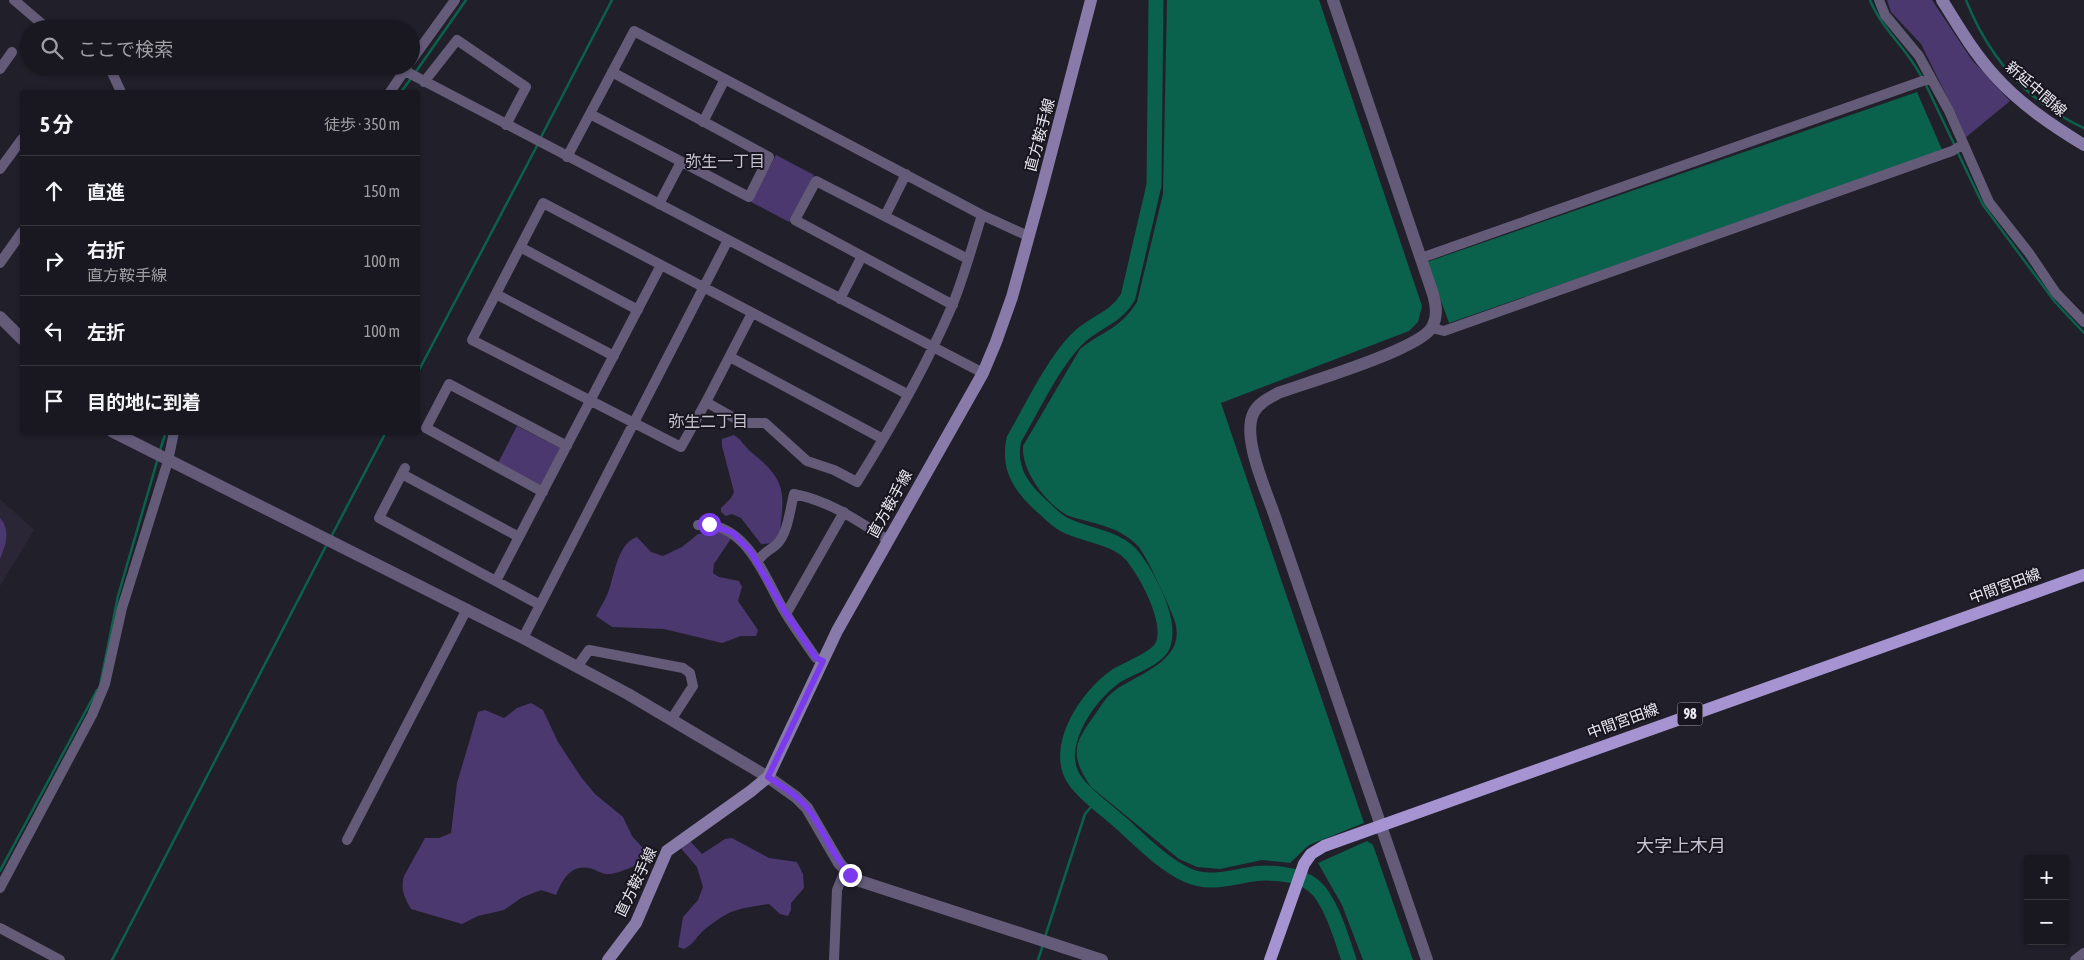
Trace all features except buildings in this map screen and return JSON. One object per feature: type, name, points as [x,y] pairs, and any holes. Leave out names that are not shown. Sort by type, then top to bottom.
[{"type":"main road","name":"直方鞍手線","points":[[608,960],[636,923],[667,851],[768,777],[837,631],[984,373],[1012,297],[1091,0]]},
{"type":"main road","name":"新延中間線","points":[[1942,0],[1994,76],[2056,128],[2084,145]]},
{"type":"main road","name":"中間宮田線","points":[[1270,960],[1304,864],[1311,854],[1324,846],[2084,575]]},
{"type":"street","points":[[14,0],[37,20]]},
{"type":"street","points":[[420,49],[455,0]]},
{"type":"street","points":[[1333,0],[1421,258],[1437,312],[1432,328],[1411,345],[1278,393],[1260,403],[1253,413],[1250,429],[1252,446],[1273,511],[1427,960]]},
{"type":"street","points":[[1879,0],[1885,15],[1911,44],[1931,78],[1949,112],[1962,145],[1989,202],[2029,253],[2056,293],[2084,322]]},
{"type":"street","points":[[567,157],[634,31],[982,216],[1028,236]]},
{"type":"street","points":[[424,82],[457,40],[526,87],[506,125]]},
{"type":"street","points":[[0,69],[12,52]]},
{"type":"street","points":[[590,114],[749,197],[769,158],[612,72]]},
{"type":"street","points":[[113,75],[120,90]]},
{"type":"street","points":[[391,90],[402,75]]},
{"type":"street","points":[[414,75],[424,82],[840,300],[984,373]]},
{"type":"street","points":[[1421,258],[1931,78]]},
{"type":"street","points":[[703,122],[725,79]]},
{"type":"street","points":[[0,169],[20,142]]},
{"type":"street","points":[[1432,328],[1444,331],[1943,154],[1962,145]]},
{"type":"street","points":[[659,204],[681,162]]},
{"type":"street","points":[[885,216],[906,174]]},
{"type":"street","points":[[953,304],[795,220],[816,181],[968,259]]},
{"type":"street","points":[[752,313],[681,448],[472,340],[543,203],[908,394]]},
{"type":"street","points":[[706,402],[743,423],[765,423],[807,461],[834,470],[857,482],[883,439],[933,347],[953,304],[982,216]]},
{"type":"street","points":[[0,263],[20,235]]},
{"type":"street","points":[[522,638],[635,424],[728,240]]},
{"type":"street","points":[[520,247],[638,310]]},
{"type":"street","points":[[840,300],[862,256]]},
{"type":"street","points":[[496,581],[661,265]]},
{"type":"street","points":[[496,294],[614,356]]},
{"type":"street","points":[[0,317],[20,334]]},
{"type":"street","points":[[730,357],[883,439]]},
{"type":"street","points":[[543,492],[426,428],[449,384],[567,446]]},
{"type":"street","points":[[119,435],[467,609],[577,667],[768,777],[796,797],[807,808],[845,870],[860,881],[1102,960]]},
{"type":"street","points":[[0,888],[92,715],[105,684],[122,608],[168,461],[173,435]]},
{"type":"street","points":[[519,537],[404,471],[379,518],[540,605]]},
{"type":"street","points":[[757,562],[763,552],[777,544],[782,536],[794,494],[811,498],[844,512],[888,540]]},
{"type":"street","points":[[786,614],[844,512]]},
{"type":"street","points":[[698,525],[709,524],[733,533],[751,552],[786,614],[816,658],[823,661]]},
{"type":"street","points":[[347,840],[467,609]]},
{"type":"street","points":[[577,667],[589,650],[683,668],[690,673],[693,686],[671,720]]},
{"type":"street","points":[[834,960],[837,890],[845,870]]},
{"type":"street","points":[[0,928],[60,960]]},
{"type":"street","points":[[2075,960],[2084,953]]},
{"type":"shaded area","points":[[1167,0],[1319,0],[1422,306],[1418,322],[1409,331],[1221,403],[1364,823],[1309,845],[1290,863],[1262,860],[1220,869],[1197,867],[1179,859],[1091,787],[1084,776],[1077,758],[1078,743],[1087,726],[1110,694],[1147,672],[1168,656],[1174,645],[1177,633],[1174,619],[1163,592],[1137,545],[1119,532],[1069,516],[1057,509],[1042,494],[1030,475],[1023,455],[1023,446],[1080,349],[1117,324],[1137,302],[1163,194]]},
{"type":"shaded area","points":[[1887,0],[1932,0],[1972,60],[2010,101],[1965,138],[1958,119],[1921,44],[1891,12]]},
{"type":"shaded area","points":[[1917,92],[1943,152],[1449,323],[1427,262]]},
{"type":"shaded area","points":[[776,155],[814,175],[789,222],[751,202]]},
{"type":"shaded area","points":[[517,426],[560,448],[541,485],[498,463]]},
{"type":"shaded area","points":[[734,435],[772,472],[778,481],[781,490],[782,511],[779,539],[774,543],[761,544],[741,518],[732,514],[726,516],[721,512],[721,508],[734,492],[722,446],[722,439]]},
{"type":"shaded area","points":[[0,499],[34,530],[0,586]]},
{"type":"shaded area","points":[[0,518],[5,528],[6,543],[0,559]]},
{"type":"shaded area","points":[[719,531],[732,537],[714,564],[713,573],[719,577],[739,581],[742,587],[738,601],[758,630],[756,636],[741,636],[722,643],[664,629],[612,627],[596,616],[610,588],[620,554],[630,541],[637,537],[651,552],[663,556],[682,547],[698,534]]},
{"type":"shaded area","points":[[531,703],[543,710],[558,742],[581,777],[595,794],[623,817],[632,836],[650,856],[630,868],[611,874],[582,867],[572,871],[564,879],[556,895],[541,890],[521,898],[504,910],[478,916],[462,924],[411,909],[403,890],[404,876],[425,838],[439,838],[451,833],[457,783],[478,712],[485,710],[504,718],[517,708]]},
{"type":"shaded area","points":[[732,838],[769,858],[797,862],[803,874],[804,888],[791,903],[791,910],[788,916],[780,914],[769,904],[741,909],[727,914],[713,923],[693,943],[684,949],[678,947],[683,917],[698,900],[703,887],[697,867],[680,847],[688,839],[702,854],[725,839]]},
{"type":"shaded area","points":[[1367,841],[1373,845],[1413,960],[1363,960],[1342,905],[1318,863]]},
{"type":"waterway","points":[[420,66],[466,0]]},
{"type":"waterway","points":[[540,139],[612,0]]},
{"type":"waterway","points":[[1156,0],[1154,185],[1128,297],[1116,311],[1083,334],[1067,351],[1050,375],[1014,439],[1012,450],[1015,470],[1030,494],[1059,522],[1111,541],[1128,551],[1146,577],[1162,612],[1165,635],[1163,645],[1155,655],[1116,676],[1094,696],[1076,724],[1070,739],[1069,769],[1076,782],[1092,799],[1161,858],[1187,875],[1194,878],[1217,880],[1273,873],[1300,878],[1314,886],[1331,910],[1349,960]]},
{"type":"waterway","points":[[1870,0],[1881,21],[1910,58],[1922,78]]},
{"type":"waterway","points":[[1966,0],[1986,41],[2012,76],[2045,105],[2084,128]]},
{"type":"waterway","points":[[402,90],[412,77]]},
{"type":"waterway","points":[[1925,83],[1955,146]]},
{"type":"waterway","points":[[420,368],[538,144]]},
{"type":"waterway","points":[[1957,151],[1983,205],[2055,302],[2084,333]]},
{"type":"waterway","points":[[160,450],[165,435]]},
{"type":"waterway","points":[[331,537],[384,435]]},
{"type":"waterway","points":[[100,685],[118,596],[158,458]]},
{"type":"waterway","points":[[112,960],[327,544]]},
{"type":"waterway","points":[[0,871],[97,690]]},
{"type":"waterway","points":[[1045,937],[1085,814],[1096,801]]},
{"type":"waterway","points":[[1038,960],[1043,945]]},
{"type":"district","name":"弥生一丁目","points":[[725,161]]},
{"type":"district","name":"弥生二丁目","points":[[708,421]]},
{"type":"district","name":"大字上木月","points":[[1681,846]]},
{"type":"route","points":[[709,524],[733,533],[751,552],[784,610],[816,658],[823,661],[768,777],[796,797],[807,808],[816,820],[839,863],[850,875]]}]
